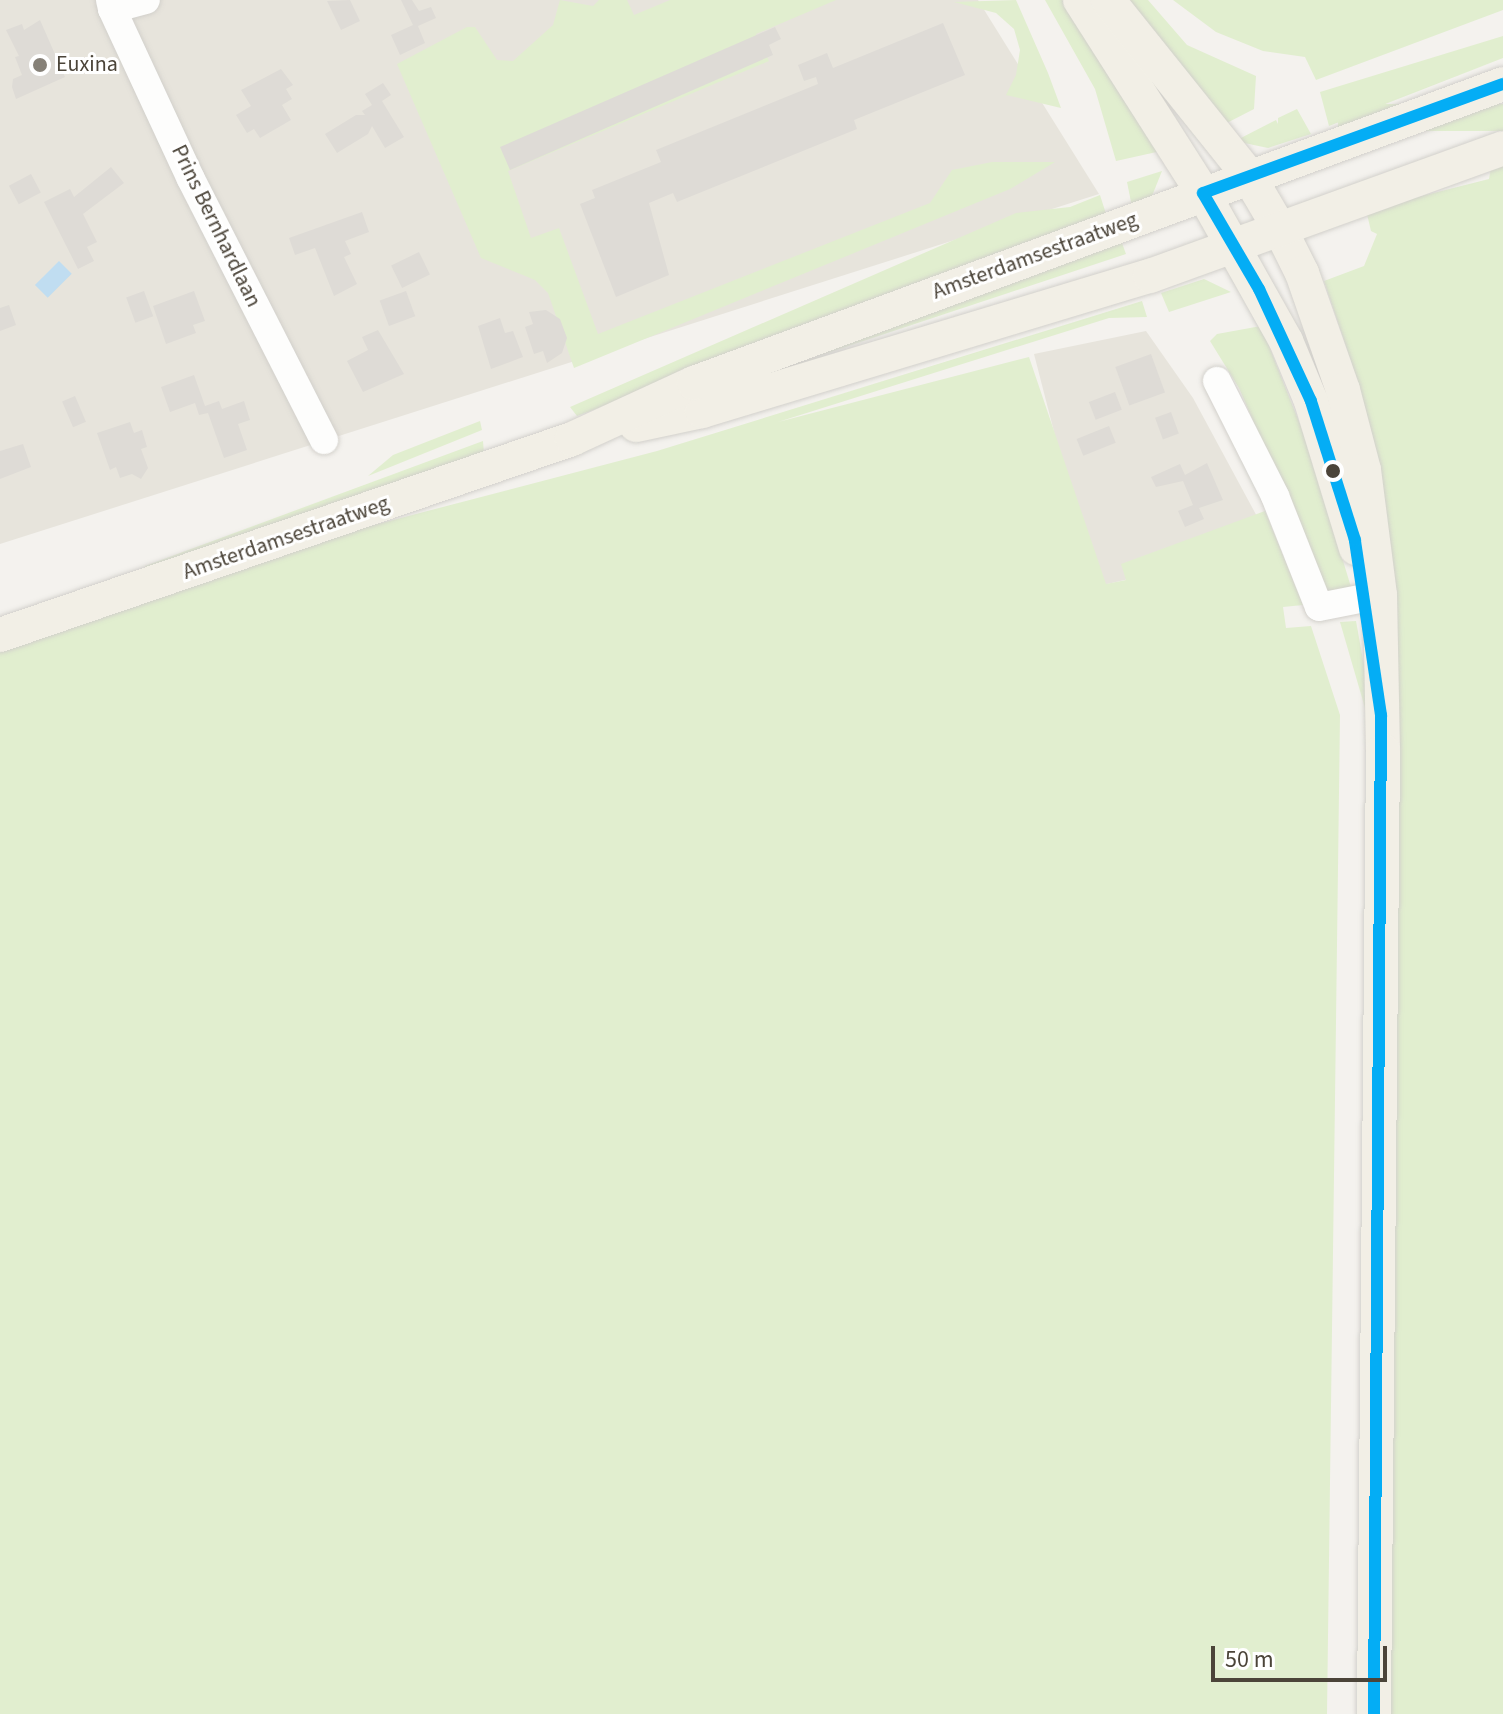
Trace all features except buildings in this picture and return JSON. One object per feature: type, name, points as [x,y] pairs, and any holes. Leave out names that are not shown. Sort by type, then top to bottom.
[{"type":"main road","points":[[1080,0],[1203,193],[1286,341],[1311,401],[1371,596]]},
{"type":"main road","points":[[1108,0],[1248,175],[1281,231],[1302,273],[1343,390],[1364,470],[1381,715],[1374,1714]]},
{"type":"main road","name":"Amsterdamsestraatweg","points":[[0,635],[572,439],[694,383],[1248,175],[1503,84]]},
{"type":"main road","name":"Amsterdamsestraatweg","points":[[572,439],[702,411],[1235,246],[1281,231],[1341,204],[1503,148]]},
{"type":"street","points":[[111,4],[146,0]]},
{"type":"street","name":"Prins Bernhardlaan","points":[[111,4],[191,179],[324,440]]},
{"type":"street","points":[[1217,381],[1275,496],[1319,607],[1371,596]]},
{"type":"shaded area","points":[[0,0],[978,0],[1099,194],[0,544]]},
{"type":"shaded area","points":[[1146,331],[1193,398],[1273,546],[1094,587],[1034,354]]},
{"type":"green space","points":[[560,0],[593,6],[599,0],[627,0],[634,15],[670,0],[836,0],[756,34],[769,61],[508,171],[531,238],[559,228],[598,334],[930,203],[952,170],[992,162],[1055,162],[1010,189],[574,368],[548,293],[535,280],[481,258],[397,64],[467,27],[475,27],[497,60],[513,61],[553,25]]},
{"type":"green space","points":[[1016,0],[1061,108],[1006,95],[1016,75],[1020,50],[1014,29],[996,13],[954,2]]},
{"type":"green space","points":[[1045,0],[1064,0],[1161,151],[1116,161],[1095,89]]},
{"type":"green space","points":[[1127,0],[1148,0],[1187,45],[1256,76],[1254,109],[1219,127]]},
{"type":"green space","points":[[1173,0],[1503,0],[1503,10],[1316,80],[1305,57],[1263,51],[1216,32]]},
{"type":"green space","points":[[1503,36],[1503,58],[1329,126],[1320,92]]},
{"type":"green space","points":[[1338,104],[1503,104],[1503,131],[1338,131]]},
{"type":"green space","points":[[1297,109],[1311,134],[1268,148],[1235,141],[1276,120],[1278,124],[1278,118]]},
{"type":"green space","points":[[1503,158],[1503,1714],[1386,1714],[1390,669],[1352,364],[1324,281],[1364,266],[1377,234],[1371,231],[1366,210],[1489,179],[1492,162]]},
{"type":"green space","points":[[1162,171],[1152,196],[1133,212],[1127,182]]},
{"type":"green space","points":[[1100,195],[1107,217],[577,416],[570,407],[1016,213],[1070,207]]},
{"type":"green space","points":[[1119,235],[1126,254],[821,355],[807,352]]},
{"type":"green space","points":[[1204,279],[1231,292],[1169,312],[1161,293]]},
{"type":"green space","points":[[1142,301],[1147,317],[1109,318],[778,422],[1029,357],[1106,584],[1126,580],[1121,564],[1265,511],[1303,605],[1283,607],[1286,628],[1311,626],[1340,715],[1327,1714],[0,1714],[0,649],[328,537],[657,451]]},
{"type":"green space","points":[[1261,326],[1307,442],[1351,587],[1330,599],[1239,388],[1210,341],[1217,334]]},
{"type":"green space","points":[[480,421],[482,430],[368,476],[393,455]]},
{"type":"green space","points":[[483,441],[484,454],[146,571],[145,566]]},
{"type":"green space","points":[[1356,621],[1365,671],[1365,708],[1340,622]]},
{"type":"water","points":[[59,261],[72,274],[48,298],[35,285]]},
{"type":"transit line","points":[[1374,1714],[1381,715],[1355,540],[1311,401],[1259,289],[1203,193],[1503,84]]},
{"type":"place","name":"Euxina","points":[[40,65]]}]
